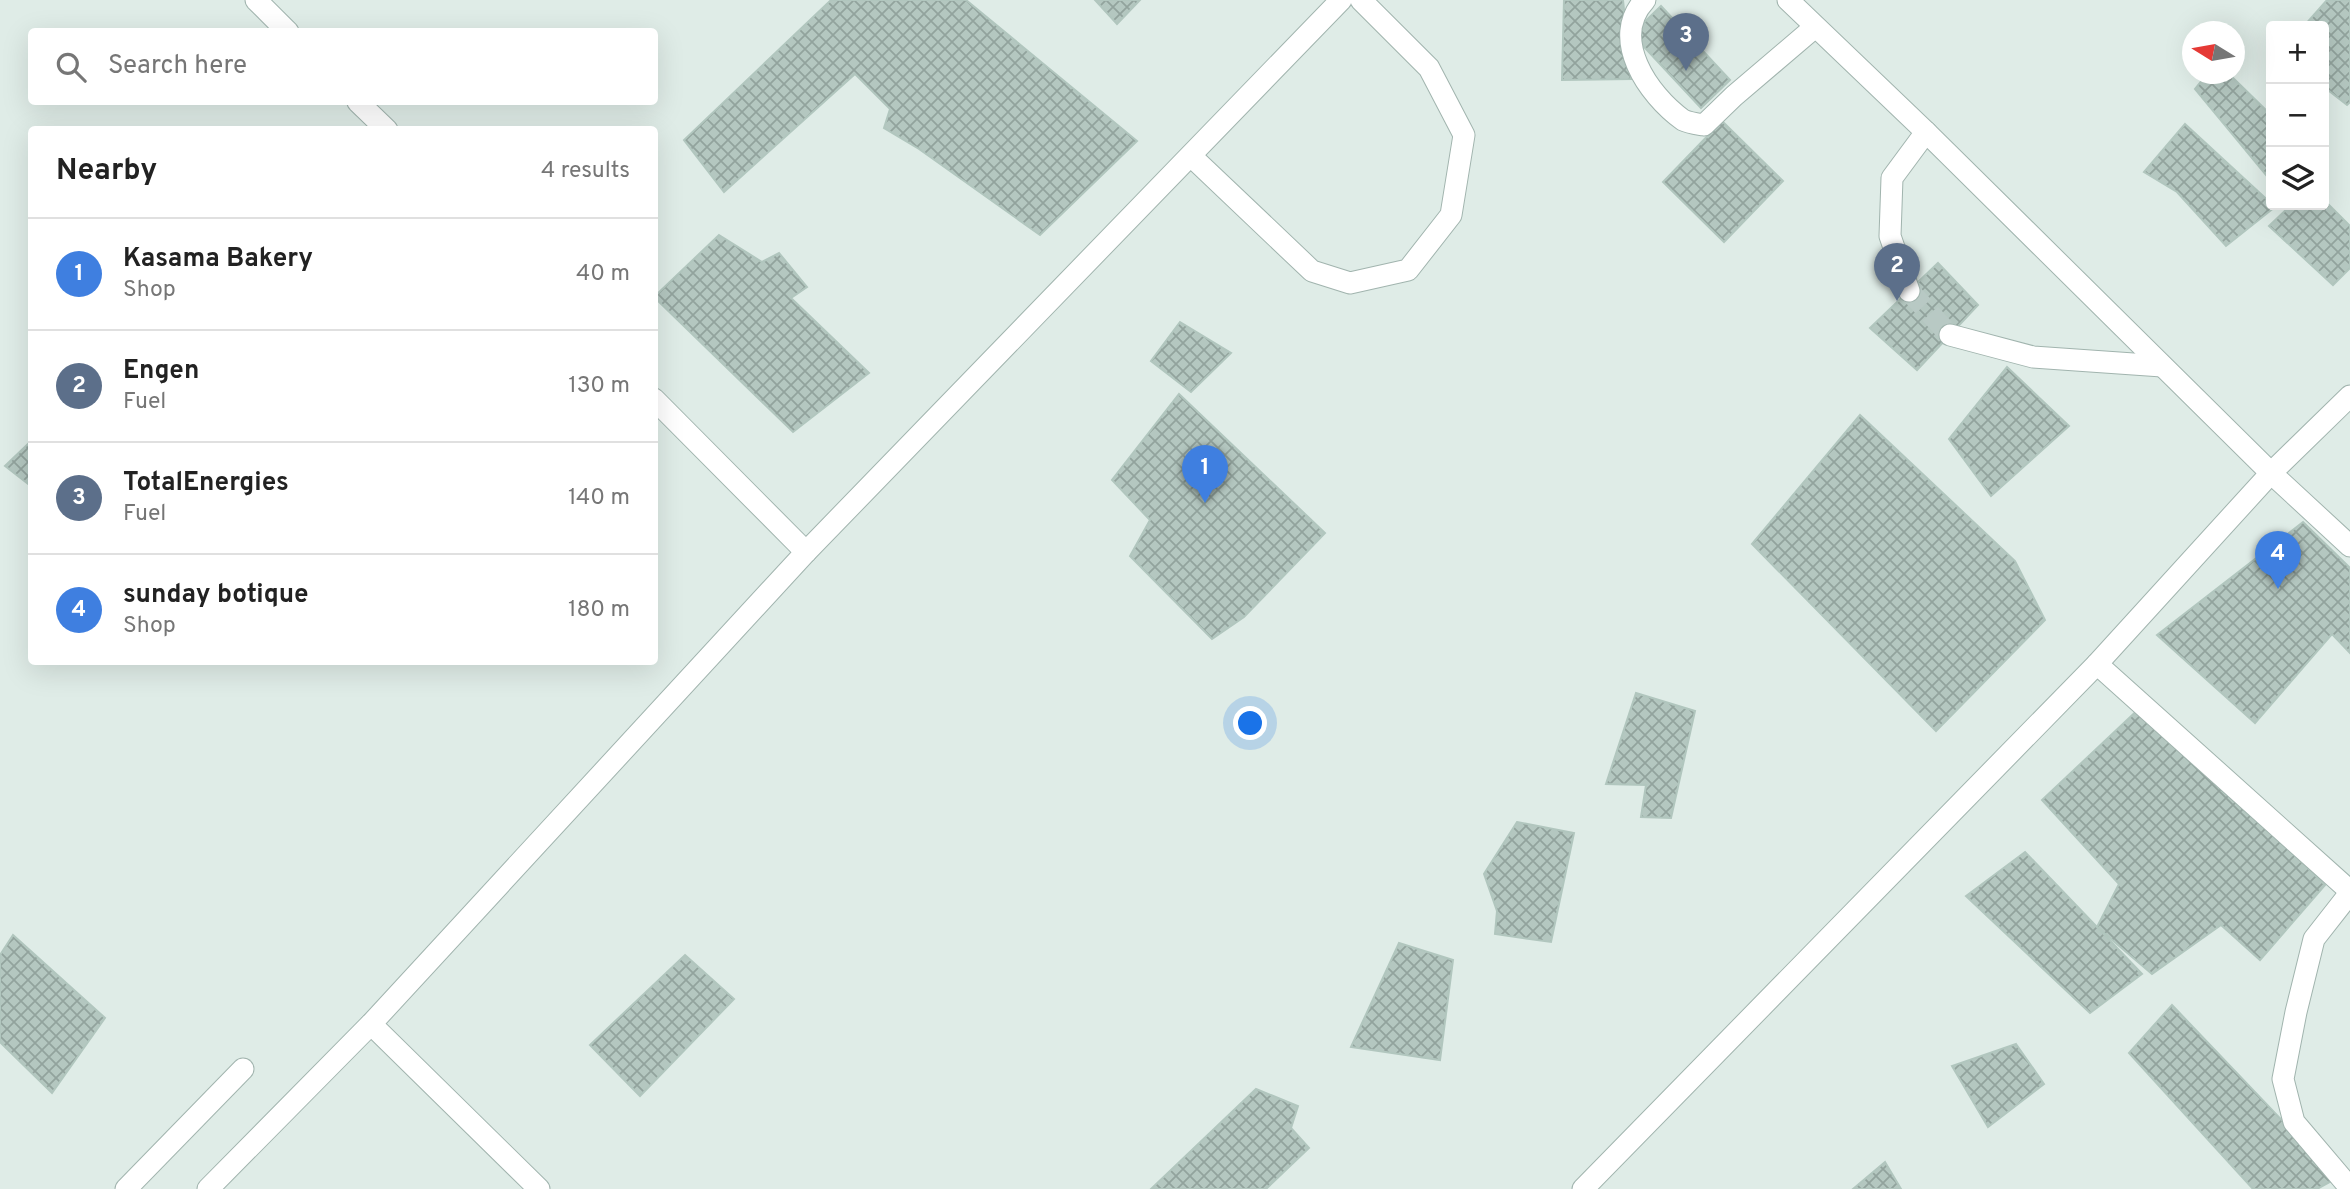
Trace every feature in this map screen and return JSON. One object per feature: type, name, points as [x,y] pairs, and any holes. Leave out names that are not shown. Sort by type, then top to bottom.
[{"type":"street","points":[[256,0],[284,28]]},
{"type":"street","points":[[208,1189],[371,1024],[806,552],[1341,0]]},
{"type":"street","points":[[1191,156],[1312,271],[1350,283],[1408,270],[1451,215],[1464,135],[1429,68],[1361,0]]},
{"type":"street","points":[[1645,0],[1636,10],[1629,30],[1636,61],[1650,89],[1686,121],[1704,125],[1815,27]]},
{"type":"street","points":[[1788,0],[1926,132],[2271,473],[2350,546]]},
{"type":"street","points":[[361,105],[383,126]]},
{"type":"street","points":[[1909,291],[1890,236],[1892,178],[1926,132]]},
{"type":"street","points":[[1950,335],[2033,357],[2162,366]]},
{"type":"street","points":[[1583,1189],[2097,664],[2271,473],[2350,396]]},
{"type":"street","points":[[658,403],[806,552]]},
{"type":"street","points":[[2097,664],[2350,892],[2314,939],[2283,1079],[2294,1122],[2350,1188]]},
{"type":"street","points":[[371,1024],[539,1189]]},
{"type":"street","points":[[126,1189],[243,1069]]},
{"type":"building","points":[[831,0],[966,0],[1137,141],[1040,235],[919,149],[884,128],[890,109],[855,74],[724,192],[684,140]]},
{"type":"building","points":[[1095,0],[1140,0],[1117,24]]},
{"type":"building","points":[[1564,0],[1623,0],[1631,79],[1562,80]]},
{"type":"building","points":[[2327,0],[2350,0],[2350,102],[2347,105],[2329,91],[2329,21],[2308,21]]},
{"type":"building","points":[[1661,6],[1730,80],[1701,108],[1632,34]]},
{"type":"building","points":[[2199,84],[2239,84],[2266,110],[2266,175],[2195,89]]},
{"type":"building","points":[[1722,121],[1783,181],[1724,242],[1663,182]]},
{"type":"building","points":[[2185,124],[2266,199],[2266,210],[2271,210],[2226,246],[2177,192],[2144,172]]},
{"type":"building","points":[[2329,205],[2350,226],[2350,268],[2333,285],[2269,226],[2286,210],[2329,210]]},
{"type":"building","points":[[719,235],[762,262],[779,253],[807,287],[791,298],[869,373],[793,432],[658,301],[658,293]]},
{"type":"building","points":[[1938,263],[1978,305],[1917,370],[1870,328]]},
{"type":"building","points":[[1180,322],[1231,353],[1191,392],[1151,361]]},
{"type":"building","points":[[2007,367],[2069,426],[1991,496],[1949,439]]},
{"type":"building","points":[[1179,394],[1325,533],[1244,617],[1212,639],[1130,556],[1150,520],[1112,480]]},
{"type":"building","points":[[1860,415],[2015,561],[2045,620],[1936,731],[1752,544]]},
{"type":"building","points":[[28,444],[28,484],[5,466]]},
{"type":"building","points":[[2303,522],[2350,568],[2350,653],[2332,634],[2255,723],[2157,635]]},
{"type":"building","points":[[1636,693],[1695,711],[1671,818],[1641,817],[1646,785],[1606,784]]},
{"type":"building","points":[[2142,706],[2325,885],[2260,960],[2221,925],[2152,974],[2097,927],[2119,884],[2042,800]]},
{"type":"building","points":[[1517,822],[1574,833],[1551,942],[1495,934],[1497,911],[1484,874]]},
{"type":"building","points":[[2025,852],[2142,974],[2090,1013],[1966,896]]},
{"type":"building","points":[[13,935],[105,1018],[52,1093],[0,1042],[0,955]]},
{"type":"building","points":[[1399,943],[1453,960],[1440,1060],[1351,1047]]},
{"type":"building","points":[[685,955],[734,999],[640,1096],[590,1045]]},
{"type":"building","points":[[2172,1005],[2337,1178],[2317,1189],[2253,1189],[2129,1053]]},
{"type":"building","points":[[2016,1044],[2044,1084],[1988,1127],[1952,1066]]},
{"type":"building","points":[[1256,1089],[1298,1106],[1291,1128],[1309,1148],[1266,1189],[1151,1189]]},
{"type":"building","points":[[1885,1162],[1901,1189],[1853,1189]]},
{"type":"tunnel","points":[[1909,291],[1950,335]]},
{"type":"place","name":"TotalEnergies","points":[[1686,71]]},
{"type":"place","name":"Engen","points":[[1897,301]]},
{"type":"place","name":"Kasama Bakery","points":[[1205,503]]},
{"type":"place","name":"sunday botique","points":[[2278,589]]}]
